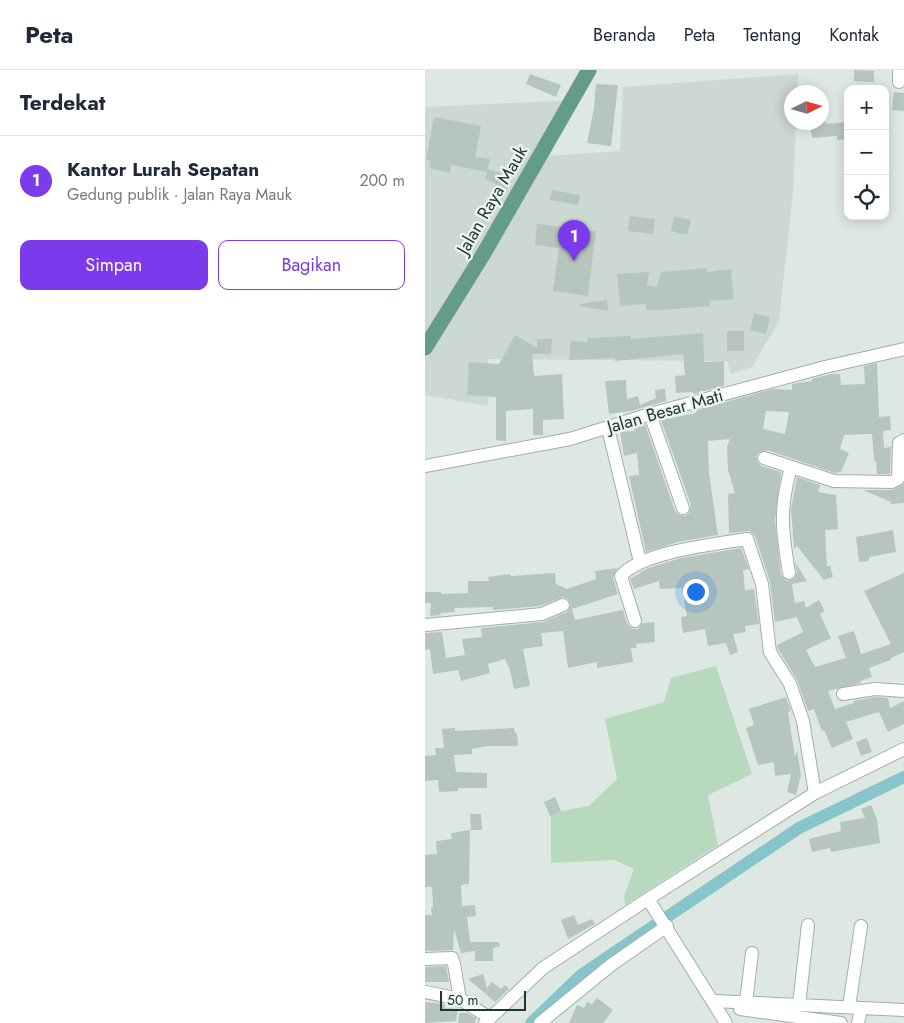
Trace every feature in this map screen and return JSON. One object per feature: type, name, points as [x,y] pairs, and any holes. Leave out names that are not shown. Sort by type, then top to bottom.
[{"type":"main road","name":"Jalan Raya Mauk","points":[[425,348],[484,253],[589,70]]},
{"type":"street","name":"Jalan Besar Mati","points":[[425,466],[570,439],[650,414],[825,367],[903,352]]},
{"type":"street","points":[[650,414],[683,508]]},
{"type":"street","points":[[608,428],[639,562]]},
{"type":"street","points":[[764,458],[833,481],[892,482],[898,479],[899,443],[904,440]]},
{"type":"street","points":[[789,573],[781,523],[785,491],[791,467]]},
{"type":"street","points":[[635,621],[621,576],[628,568],[639,562],[697,547],[747,539],[762,584],[770,652],[790,684],[803,721],[815,793]]},
{"type":"street","points":[[425,625],[541,614],[563,605]]},
{"type":"street","points":[[843,694],[875,689],[904,691]]},
{"type":"street","points":[[425,992],[460,999],[487,1020],[543,968],[650,901],[815,793],[904,749]]},
{"type":"street","points":[[650,901],[726,1023]]},
{"type":"street","points":[[540,1023],[611,965],[666,924]]},
{"type":"street","points":[[799,1005],[808,925]]},
{"type":"street","points":[[857,1023],[855,1007],[861,926]]},
{"type":"street","points":[[746,1002],[752,953]]},
{"type":"street","points":[[425,959],[451,958],[455,964],[460,999]]},
{"type":"street","points":[[715,1004],[746,1002],[904,1010]]},
{"type":"street","points":[[715,1004],[841,1023]]},
{"type":"shaded area","points":[[798,74],[797,85],[784,85],[784,130],[796,130],[793,192],[779,321],[752,367],[731,374],[727,361],[488,359],[488,406],[425,395],[425,107],[578,100],[546,156],[620,151],[623,87]]},
{"type":"green space","points":[[716,666],[752,774],[708,795],[718,845],[625,905],[624,896],[634,869],[614,860],[551,863],[551,813],[589,806],[617,779],[605,719],[664,702],[671,678]]},
{"type":"building","points":[[854,70],[874,71],[874,82],[854,81]]},
{"type":"building","points":[[530,74],[561,85],[556,97],[526,84]]},
{"type":"building","points":[[596,84],[618,85],[611,146],[587,143],[594,108]]},
{"type":"building","points":[[894,92],[904,93],[904,111],[892,110]]},
{"type":"building","points":[[434,117],[481,126],[475,157],[490,159],[487,172],[451,165],[450,173],[429,168],[431,161],[426,160]]},
{"type":"building","points":[[844,122],[844,139],[837,140],[837,136],[812,138],[811,130],[829,130],[829,124]]},
{"type":"building","points":[[488,169],[505,175],[512,180],[507,189],[485,179]]},
{"type":"building","points":[[552,190],[580,195],[578,205],[550,200]]},
{"type":"building","points":[[630,216],[655,219],[653,234],[628,231]]},
{"type":"building","points":[[674,216],[691,220],[687,235],[671,231]]},
{"type":"building","points":[[537,224],[596,231],[588,296],[553,291],[559,248],[535,245]]},
{"type":"building","points":[[707,268],[707,272],[731,269],[734,299],[710,301],[710,306],[663,310],[646,310],[646,304],[620,306],[617,274],[649,272],[647,285],[657,287],[661,272]]},
{"type":"building","points":[[607,300],[608,311],[580,306],[580,304]]},
{"type":"building","points":[[754,313],[770,317],[766,334],[750,330]]},
{"type":"building","points":[[727,331],[744,331],[744,351],[727,351]]},
{"type":"building","points":[[703,333],[704,362],[724,361],[724,386],[693,394],[693,392],[676,393],[675,376],[685,375],[683,354],[615,361],[615,358],[569,360],[571,341],[588,342],[587,338],[631,336],[631,339]]},
{"type":"building","points":[[515,335],[537,348],[537,339],[552,339],[551,354],[532,354],[534,376],[562,374],[564,419],[543,420],[543,435],[533,435],[533,409],[506,411],[506,441],[496,440],[496,397],[467,395],[469,362],[499,364]]},
{"type":"building","points":[[877,363],[879,417],[890,416],[891,430],[883,431],[884,448],[891,447],[890,474],[877,474],[872,434],[844,435],[840,449],[849,453],[841,472],[835,473],[767,450],[759,452],[756,456],[761,466],[781,472],[775,520],[781,575],[787,581],[794,579],[797,572],[795,562],[807,581],[792,584],[795,603],[804,601],[806,608],[819,600],[825,611],[820,614],[831,638],[806,650],[815,667],[846,658],[838,636],[854,631],[861,654],[891,644],[864,591],[904,573],[904,652],[891,658],[891,660],[869,668],[872,677],[860,681],[861,683],[828,691],[835,709],[854,703],[853,701],[875,697],[888,698],[890,708],[904,701],[904,724],[888,732],[879,712],[846,722],[853,739],[832,748],[824,730],[822,731],[814,709],[808,711],[797,680],[778,649],[777,645],[803,632],[797,617],[775,622],[770,582],[755,536],[749,531],[729,533],[728,494],[735,493],[728,470],[727,447],[730,439],[708,441],[709,473],[718,535],[678,542],[646,552],[629,476],[639,475],[637,453],[624,456],[620,432],[635,431],[634,427],[645,424],[675,511],[685,516],[689,513],[691,505],[661,420],[696,413],[696,410],[773,389],[792,390],[792,384],[812,381],[812,379],[831,374],[840,374],[841,385],[865,384],[864,366]],"holes":[[[766,411],[789,412],[785,434],[763,429]]]},
{"type":"building","points":[[626,380],[627,399],[638,396],[640,405],[656,398],[655,390],[665,389],[666,401],[631,411],[609,414],[605,381]]},
{"type":"building","points":[[797,477],[820,485],[818,492],[836,495],[838,529],[825,530],[827,566],[830,566],[833,577],[824,580],[797,546],[794,549],[791,509]]},
{"type":"building","points":[[904,484],[904,503],[890,504],[891,502],[863,490],[892,490]]},
{"type":"building","points":[[893,530],[896,552],[869,557],[869,561],[859,562],[856,537]]},
{"type":"building","points":[[741,548],[749,569],[743,570],[745,590],[754,589],[759,624],[745,626],[746,632],[733,634],[738,652],[730,655],[726,643],[708,646],[705,629],[683,633],[681,617],[687,616],[682,588],[660,589],[659,581],[634,589],[630,579],[648,568],[681,558]]},
{"type":"building","points":[[617,568],[613,578],[618,594],[572,609],[575,620],[623,610],[627,624],[633,629],[638,629],[643,623],[654,622],[655,642],[636,644],[637,648],[631,648],[633,662],[597,668],[597,662],[568,668],[563,631],[541,633],[543,646],[523,649],[530,686],[514,689],[510,670],[505,659],[488,664],[490,673],[461,681],[458,670],[433,674],[430,649],[425,650],[425,633],[442,632],[446,658],[465,655],[462,639],[482,637],[481,628],[543,622],[567,612],[571,605],[568,599],[563,597],[540,606],[493,610],[493,607],[454,608],[455,612],[430,616],[431,603],[425,603],[425,592],[441,592],[441,594],[468,593],[468,581],[489,581],[488,577],[510,574],[511,576],[555,573],[556,584],[567,589],[596,579],[595,571]]},
{"type":"building","points":[[786,697],[791,711],[788,712],[795,757],[797,750],[801,775],[796,795],[787,792],[791,774],[775,776],[774,762],[758,765],[746,728],[754,725],[749,709]]},
{"type":"building","points":[[455,728],[455,731],[514,728],[515,733],[517,733],[518,746],[488,746],[472,749],[472,754],[454,755],[456,772],[487,773],[487,788],[458,788],[458,791],[439,792],[438,780],[425,781],[425,756],[436,755],[435,748],[444,748],[442,729]]},
{"type":"building","points":[[867,738],[872,752],[861,756],[856,742]]},
{"type":"building","points":[[555,797],[561,811],[550,816],[544,802]]},
{"type":"building","points":[[871,805],[877,819],[880,843],[831,852],[830,848],[812,852],[809,839],[841,831],[840,822],[865,818],[861,809]]},
{"type":"building","points":[[470,814],[481,814],[482,830],[471,830]]},
{"type":"building","points":[[470,830],[469,884],[461,885],[462,906],[475,905],[476,916],[467,917],[470,942],[499,942],[500,946],[493,948],[493,961],[475,961],[475,951],[461,953],[454,929],[453,950],[425,951],[425,915],[432,915],[431,907],[433,907],[432,887],[425,887],[425,855],[437,854],[436,841],[452,839],[451,833]]},
{"type":"building","points":[[574,915],[578,925],[592,919],[595,924],[568,939],[561,920]]},
{"type":"building","points":[[446,966],[449,982],[425,982],[425,967]]},
{"type":"building","points":[[483,974],[487,988],[492,982],[501,989],[505,985],[509,989],[495,1002],[468,979]]},
{"type":"building","points":[[597,998],[613,1010],[603,1023],[569,1023],[577,1005],[584,1008],[587,1002],[592,1004]]},
{"type":"building","points":[[425,1002],[445,1004],[445,1008],[458,1009],[456,1021],[425,1023]]},
{"type":"building","points":[[459,1013],[467,1013],[476,1018],[475,1023],[458,1023]]},
{"type":"waterway","points":[[531,1023],[581,975],[799,828],[904,777]]},
{"type":"place","name":"Kantor Lurah Sepatan","points":[[574,261]]}]
